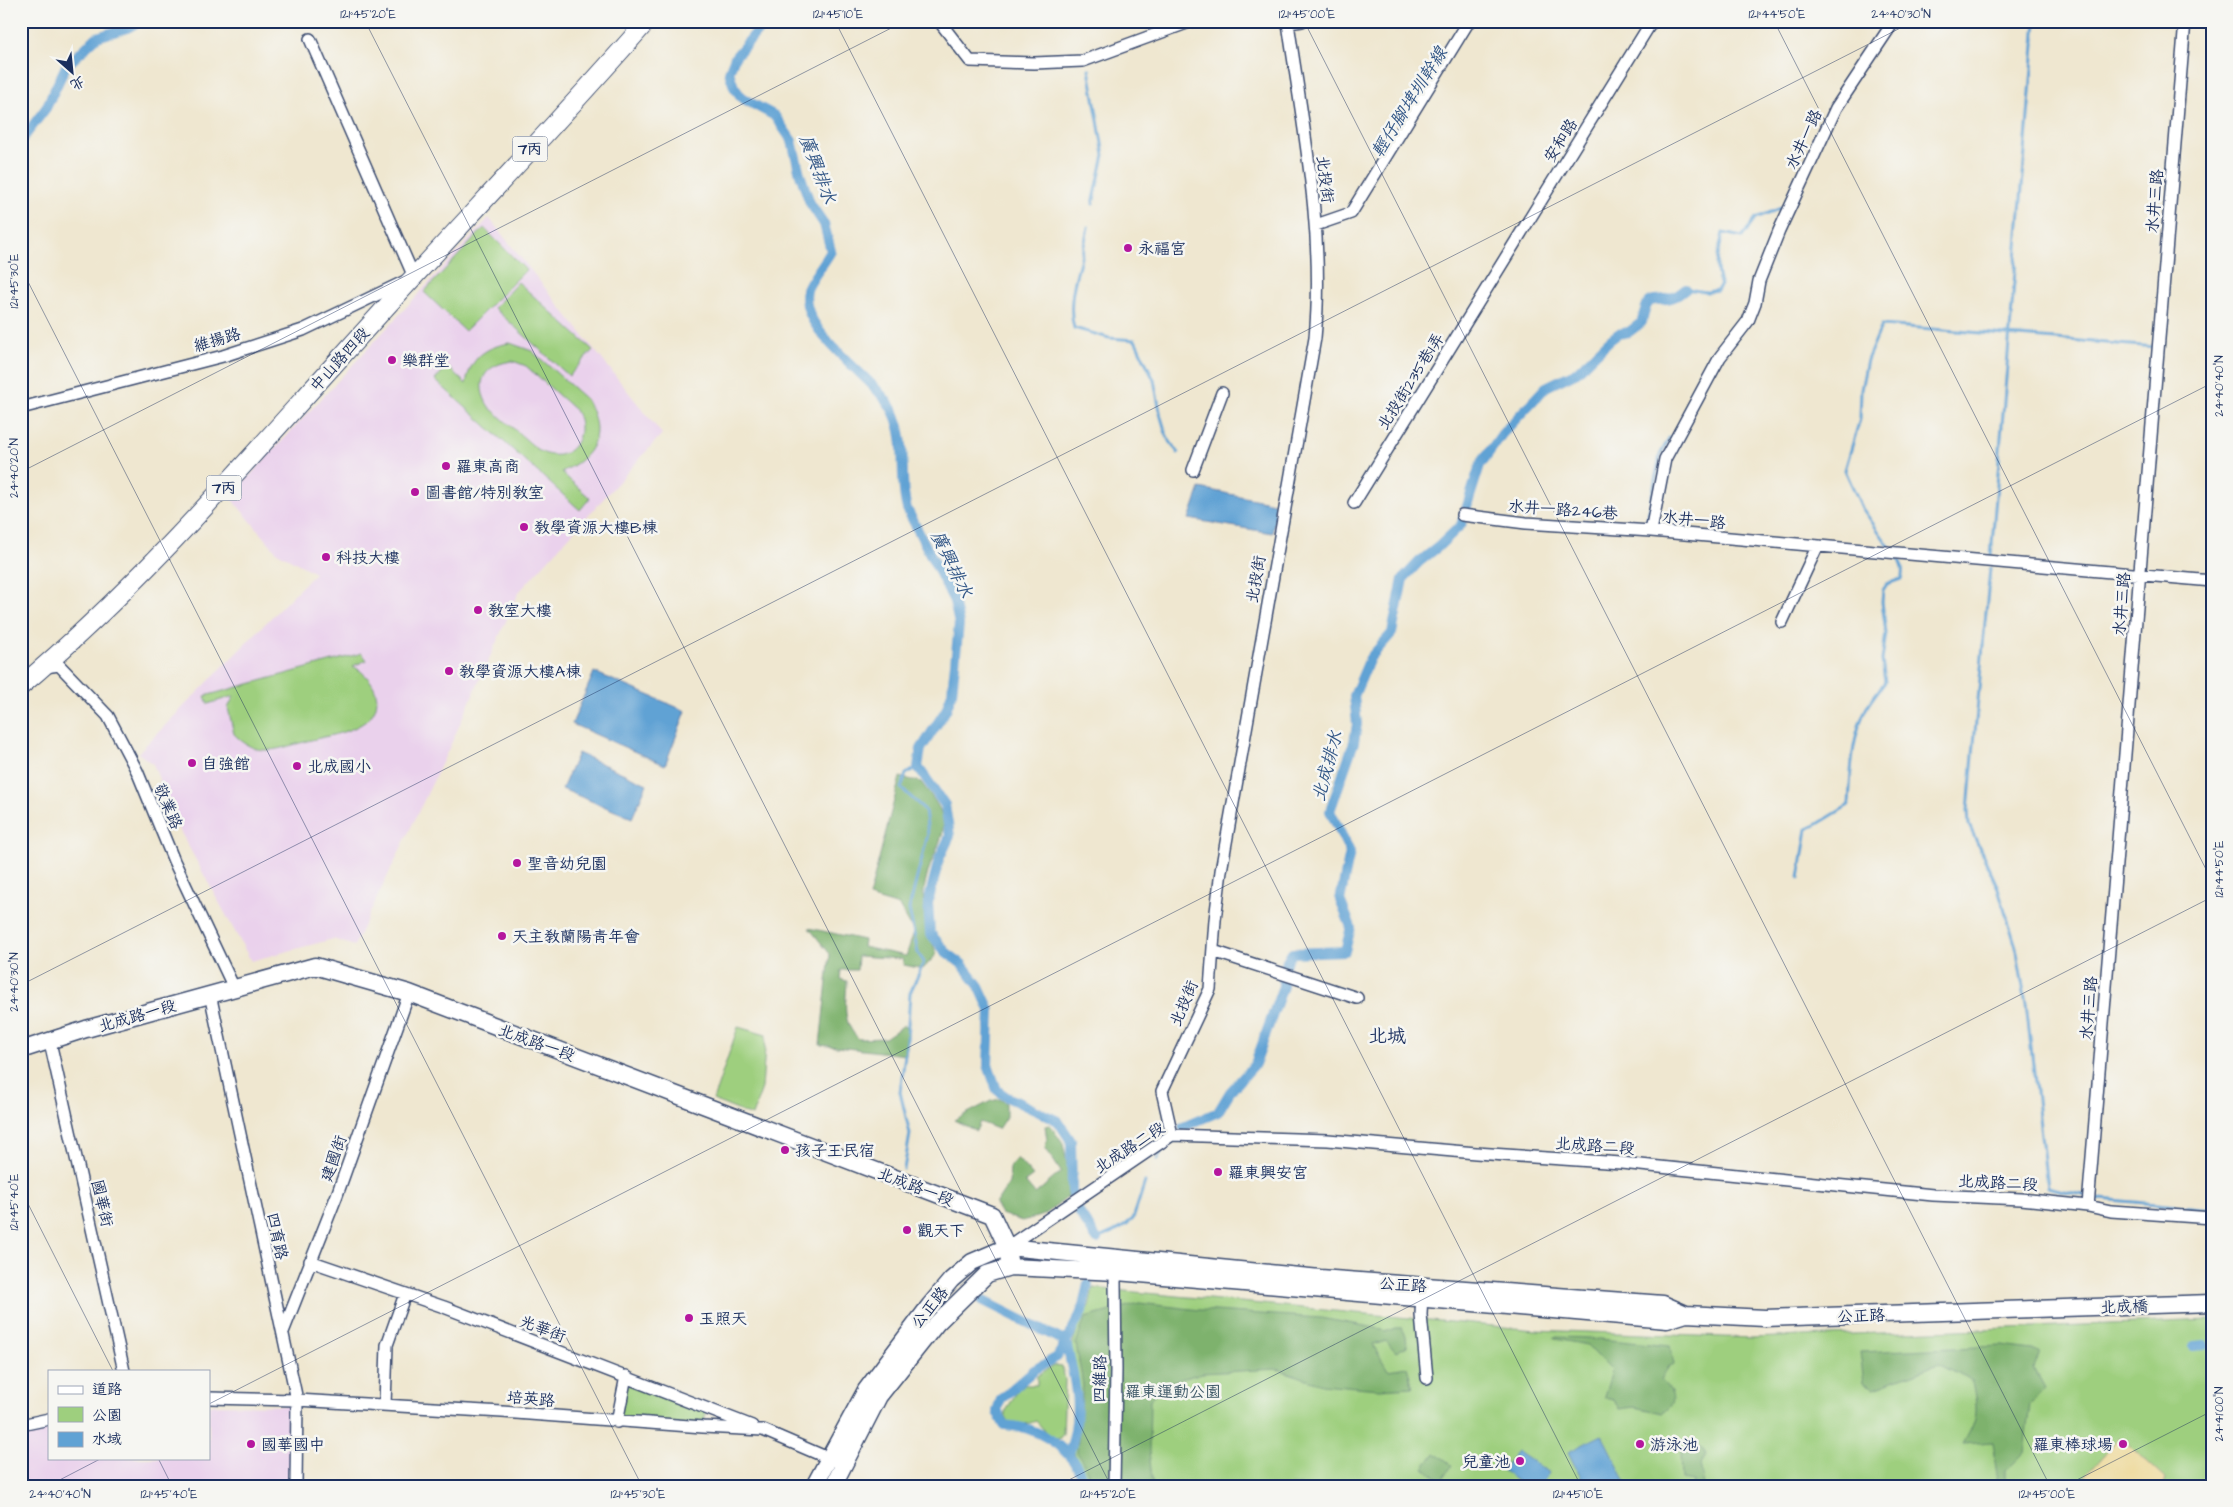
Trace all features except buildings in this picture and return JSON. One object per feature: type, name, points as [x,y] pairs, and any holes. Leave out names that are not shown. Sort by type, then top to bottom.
[{"type":"main road","name":"中山路四段","points":[[21,686],[109,608],[230,482],[647,21]]},
{"type":"street","points":[[939,21],[970,61],[1034,63],[1084,61],[1192,21]]},
{"type":"street","points":[[1286,22],[1302,21]]},
{"type":"street","points":[[1316,225],[1351,213],[1469,21]]},
{"type":"street","name":"安和路","points":[[1494,276],[1652,21]]},
{"type":"street","name":"水井一路","points":[[1894,21],[1836,108],[1778,231],[1759,281],[1755,303],[1748,321],[1720,357],[1666,459],[1651,531],[2212,581]]},
{"type":"street","name":"水井三路","points":[[2088,1199],[2186,21]]},
{"type":"street","points":[[2207,21],[2212,23]]},
{"type":"street","name":"北投街","points":[[1172,1135],[1162,1091],[1210,990],[1221,871],[1315,338],[1318,309],[1316,225],[1286,22]]},
{"type":"street","points":[[310,39],[414,277]]},
{"type":"street","name":"北投街235巷1弄","points":[[1354,504],[1494,276]]},
{"type":"street","name":"維揚路","points":[[21,408],[223,356],[303,330],[414,277]]},
{"type":"street","points":[[1193,470],[1222,393]]},
{"type":"street","name":"水井一路246巷","points":[[1467,516],[1651,531]]},
{"type":"street","points":[[1782,622],[1817,547]]},
{"type":"street","name":"敬業路","points":[[43,667],[60,665],[108,716],[137,771],[174,861],[234,988]]},
{"type":"street","points":[[1213,951],[1357,998]]},
{"type":"street","name":"北成路一段","points":[[21,1050],[210,994],[315,966],[409,993],[992,1216],[1007,1247],[1010,1266]]},
{"type":"street","name":"建國街","points":[[283,1332],[337,1195],[409,993]]},
{"type":"street","name":"四育路","points":[[210,994],[297,1400],[296,1486]]},
{"type":"street","name":"國華街","points":[[50,1042],[124,1370]]},
{"type":"street","name":"北成路二段","points":[[1007,1247],[1082,1198],[1172,1135],[1328,1140],[1620,1163],[1933,1195],[2021,1199],[2088,1199],[2111,1211],[2212,1218]]},
{"type":"street","name":"公正路","points":[[833,1486],[836,1461],[866,1390],[951,1280],[972,1262],[1007,1247],[1118,1265],[1421,1292],[1667,1320],[1686,1314],[1765,1318],[2036,1309]]},
{"type":"street","name":"光華街","points":[[310,1260],[626,1376],[707,1410],[763,1430]]},
{"type":"street","name":"公正路","points":[[814,1486],[836,1461],[879,1396],[937,1323],[987,1274],[1010,1266],[1118,1265]]},
{"type":"street","name":"四維路","points":[[1114,1486],[1115,1281],[1118,1265]]},
{"type":"street","points":[[1421,1292],[1420,1315],[1427,1378]]},
{"type":"street","points":[[385,1405],[387,1345],[405,1294]]},
{"type":"street","name":"北成橋","points":[[2036,1309],[2212,1303]]},
{"type":"street","points":[[617,1422],[626,1376]]},
{"type":"street","name":"培英路","points":[[210,1398],[385,1405],[617,1422],[763,1430],[836,1461]]},
{"type":"street","points":[[21,1425],[48,1419]]},
{"type":"shaded area","name":"羅東高商","points":[[489,218],[662,434],[519,592],[450,746],[354,946],[333,939],[251,961],[179,829],[153,764],[138,753],[315,573],[277,552],[230,497]]},
{"type":"shaded area","name":"國華國中","points":[[210,1405],[292,1406],[295,1486],[21,1486],[21,1430],[48,1424],[48,1460],[210,1460]]},
{"type":"green space","points":[[484,228],[526,270],[465,331],[424,292]]},
{"type":"green space","points":[[518,282],[593,350],[569,376],[494,308]]},
{"type":"green space","points":[[510,343],[532,351],[586,399],[592,411],[596,433],[594,443],[582,459],[561,472],[590,498],[580,510],[435,380],[447,366],[466,384],[471,367],[480,355],[493,347]],"holes":[[[513,361],[526,366],[575,410],[580,430],[578,439],[567,452],[549,455],[538,450],[489,407],[484,398],[482,382],[489,370],[495,366]]]},
{"type":"green space","points":[[362,653],[367,660],[353,666],[362,672],[374,688],[377,696],[376,705],[373,713],[366,721],[350,730],[337,734],[278,749],[263,750],[251,747],[234,734],[228,708],[234,696],[208,704],[205,696]]},
{"type":"green space","points":[[900,777],[921,782],[937,804],[943,818],[943,831],[929,869],[924,892],[926,923],[937,954],[923,969],[904,965],[902,959],[858,956],[857,970],[841,970],[840,979],[847,981],[846,1012],[849,1026],[853,1033],[859,1039],[885,1038],[904,1025],[908,1032],[906,1055],[820,1045],[830,954],[809,928],[864,940],[863,947],[906,956],[914,932],[899,906],[869,897]]},
{"type":"green space","points":[[738,1027],[766,1035],[762,1088],[752,1116],[713,1100]]},
{"type":"green space","points":[[1000,1099],[1006,1103],[1006,1117],[998,1129],[980,1122],[976,1131],[954,1120],[991,1101]]},
{"type":"green space","points":[[1050,1125],[1063,1144],[1068,1168],[1068,1197],[1044,1215],[1022,1221],[1001,1214],[995,1204],[1009,1183],[1010,1166],[1017,1158],[1033,1176],[1025,1182],[1035,1194],[1061,1172],[1045,1147],[1047,1140],[1045,1126]]},
{"type":"green space","name":"羅東運動公園","points":[[1093,1288],[1535,1330],[1752,1338],[2212,1320],[2212,1486],[1085,1486],[1087,1482],[1073,1450],[1078,1390],[1069,1353],[1083,1314],[1089,1306]]},
{"type":"green space","points":[[1139,1303],[1200,1310],[1320,1318],[1382,1329],[1385,1332],[1395,1328],[1402,1328],[1406,1336],[1407,1346],[1396,1352],[1386,1341],[1373,1345],[1388,1370],[1407,1367],[1413,1387],[1379,1389],[1322,1384],[1277,1369],[1202,1373],[1171,1382],[1150,1399],[1149,1452],[1153,1486],[1091,1486],[1087,1470],[1077,1452],[1083,1385],[1076,1344],[1085,1318]]},
{"type":"green space","points":[[1554,1337],[1589,1338],[1670,1346],[1674,1364],[1668,1367],[1661,1380],[1671,1393],[1673,1400],[1668,1409],[1663,1413],[1634,1407],[1619,1409],[1614,1399],[1604,1397],[1612,1371],[1587,1345]]},
{"type":"green space","points":[[2002,1346],[2040,1351],[2034,1368],[2045,1388],[2030,1404],[2024,1452],[2006,1470],[2006,1486],[1994,1486],[1998,1475],[1993,1442],[1963,1444],[1976,1414],[1972,1381],[1938,1364],[1875,1388],[1864,1383],[1860,1352]]},
{"type":"green space","points":[[1054,1365],[1062,1366],[1065,1380],[1063,1434],[1059,1439],[1051,1438],[1036,1421],[1022,1424],[1007,1421],[1005,1413],[1018,1389],[1025,1385],[1037,1385],[1037,1376]]},
{"type":"green space","points":[[626,1376],[707,1409],[703,1427],[617,1422]]},
{"type":"green space","points":[[1687,1446],[1701,1447],[1706,1454],[1700,1464],[1704,1486],[1692,1486],[1693,1482],[1682,1480],[1681,1450]]},
{"type":"green space","points":[[1435,1453],[1452,1466],[1441,1481],[1424,1468]]},
{"type":"sand","points":[[2120,1437],[2165,1479],[2162,1486],[2082,1486],[2080,1483]]},
{"type":"water","points":[[1200,488],[1274,503],[1277,510],[1272,533],[1189,519]]},
{"type":"water","points":[[594,672],[686,711],[665,765],[572,724]]},
{"type":"water","points":[[578,753],[647,784],[632,818],[562,789]]},
{"type":"water","points":[[1602,1435],[1628,1486],[1585,1486],[1568,1452]]},
{"type":"water","name":"兒童池","points":[[1517,1451],[1549,1473],[1540,1486],[1524,1486],[1502,1470]]},
{"type":"waterway","points":[[21,141],[46,108],[66,66],[97,37],[127,28],[140,21]]},
{"type":"waterway","name":"廣興排水","points":[[766,21],[735,57],[729,72],[734,87],[742,98],[775,116],[792,141],[800,174],[810,203],[824,224],[831,251],[808,286],[807,306],[814,322],[825,338],[839,354],[871,383],[893,411],[901,434],[904,497],[907,509],[954,601],[959,624],[952,693],[946,710],[921,749],[918,767],[945,805],[950,836],[939,859],[928,903],[930,933],[946,952],[962,964],[979,986],[990,1010],[988,1065],[997,1090],[1007,1097],[1058,1121],[1071,1141],[1072,1191],[1079,1212],[1097,1239]]},
{"type":"waterway","points":[[1991,556],[2036,21]]},
{"type":"waterway","points":[[1089,69],[1104,155],[1093,204]]},
{"type":"waterway","name":"北成排水","points":[[1686,289],[1707,292],[1717,290],[1721,285],[1717,266],[1723,233],[1742,237],[1756,218],[1781,208]]},
{"type":"waterway","points":[[1088,227],[1073,290],[1072,316],[1074,328],[1109,338],[1135,340],[1154,380],[1167,437],[1178,453]]},
{"type":"waterway","name":"北成排水","points":[[1183,1127],[1218,1112],[1230,1092],[1255,1064],[1283,986],[1283,968],[1292,953],[1345,951],[1351,927],[1340,900],[1350,852],[1330,811],[1354,742],[1357,724],[1354,696],[1370,658],[1392,633],[1403,579],[1419,562],[1461,525],[1480,465],[1502,434],[1546,387],[1577,372],[1610,340],[1618,334],[1629,332],[1642,322],[1644,312],[1650,301],[1669,299],[1686,289]]},
{"type":"waterway","points":[[1891,549],[1862,508],[1845,470],[1860,419],[1861,390],[1867,360],[1882,325],[2155,347]]},
{"type":"waterway","points":[[1647,521],[1660,455],[1669,438]]},
{"type":"waterway","points":[[1799,878],[1807,829],[1849,805],[1850,779],[1858,728],[1868,705],[1885,682],[1882,660],[1886,633],[1882,602],[1883,590],[1887,584],[1901,579],[1902,568],[1896,556]]},
{"type":"waterway","points":[[1990,568],[1968,810],[1969,825],[1998,888],[2016,947],[2026,1004],[2047,1187],[2100,1199],[2212,1209]]},
{"type":"waterway","points":[[904,1169],[910,1134],[900,1092],[907,1040],[910,993],[924,962],[918,953],[909,909],[928,834],[925,810],[901,788],[906,774],[918,767]]},
{"type":"waterway","name":"北成排水","points":[[1157,1160],[1163,1148]]},
{"type":"waterway","name":"北成排水","points":[[1097,1239],[1120,1229],[1133,1219],[1145,1182]]},
{"type":"waterway","points":[[1082,1486],[1078,1468],[1065,1452],[1048,1439],[1031,1430],[1004,1425],[997,1411],[1001,1399],[1034,1370],[1057,1357],[1082,1311],[1088,1284]]},
{"type":"waterway","points":[[982,1300],[1066,1342],[1073,1371],[1077,1411],[1076,1425],[1069,1454]]},
{"type":"waterway","points":[[2193,1346],[2205,1345]]},
{"type":"place","name":"永福宮","points":[[1128,248]]},
{"type":"place","name":"樂群堂","points":[[392,360]]},
{"type":"place","name":"羅東高商","points":[[446,466]]},
{"type":"place","name":"圖書館/特別教室","points":[[415,492]]},
{"type":"place","name":"教學資源大樓B棟","points":[[524,527]]},
{"type":"place","name":"科技大樓","points":[[326,557]]},
{"type":"place","name":"教室大樓","points":[[478,610]]},
{"type":"place","name":"教學資源大樓A棟","points":[[449,671]]},
{"type":"place","name":"自強館","points":[[192,763]]},
{"type":"place","name":"北成國小","points":[[297,766]]},
{"type":"place","name":"聖音幼兒園","points":[[517,863]]},
{"type":"place","name":"天主教蘭陽青年會","points":[[502,936]]},
{"type":"place","name":"孩子王民宿","points":[[785,1150]]},
{"type":"place","name":"羅東興安宮","points":[[1218,1172]]},
{"type":"place","name":"觀天下","points":[[907,1230]]},
{"type":"place","name":"玉照天","points":[[689,1318]]},
{"type":"place","name":"國華國中","points":[[251,1444]]},
{"type":"place","name":"游泳池","points":[[1640,1444]]},
{"type":"place","name":"羅東棒球場","points":[[2123,1444]]},
{"type":"place","name":"兒童池","points":[[1520,1461]]},
{"type":"district","name":"北城","points":[[1387,1035]]},
{"type":"water label","name":"輕仔腳埤圳幹線","points":[[1409,102]]}]
